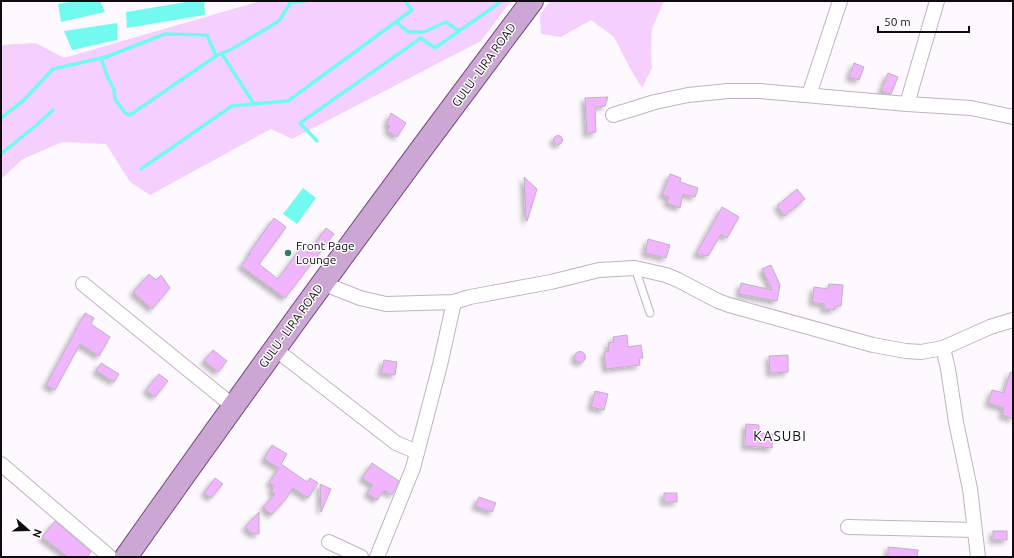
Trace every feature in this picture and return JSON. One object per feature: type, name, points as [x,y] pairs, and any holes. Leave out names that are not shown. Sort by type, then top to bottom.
[{"type":"main road","name":"GULU - LIRA ROAD","points":[[126,557],[322,283],[532,1]]},
{"type":"street","points":[[809,95],[840,1]]},
{"type":"street","points":[[907,104],[937,1]]},
{"type":"street","points":[[613,115],[654,102],[688,95],[728,91],[760,91],[971,108],[1013,117]]},
{"type":"street","points":[[322,283],[360,298],[386,304],[454,302],[470,297],[551,282],[599,270],[635,268],[666,275],[729,305],[873,345],[921,352],[943,348],[990,327],[1013,320]]},
{"type":"street","points":[[83,284],[233,406]]},
{"type":"street","points":[[378,557],[413,468],[440,364],[454,302]]},
{"type":"street","points":[[943,348],[948,369],[952,402],[969,483],[978,557]]},
{"type":"street","points":[[275,349],[396,443],[417,452]]},
{"type":"street","points":[[1,464],[110,557]]},
{"type":"street","points":[[848,527],[974,530]]},
{"type":"street","points":[[330,542],[361,557]]},
{"type":"lane","points":[[635,268],[650,313]]},
{"type":"shaded area","points":[[260,1],[511,1],[481,41],[292,139],[271,129],[150,195],[130,182],[106,144],[62,142],[23,159],[1,179],[1,45],[36,43],[64,58]]},
{"type":"shaded area","points":[[550,1],[664,1],[652,29],[652,68],[642,88],[614,37],[591,20],[561,37],[541,34],[540,15]]},
{"type":"water","points":[[75,1],[100,1],[105,12],[61,22],[58,4]]},
{"type":"water","points":[[192,1],[204,1],[205,15],[127,28],[126,12]]},
{"type":"water","points":[[117,23],[117,40],[72,50],[64,31]]},
{"type":"water","points":[[303,188],[316,198],[297,224],[283,214]]},
{"type":"building","points":[[854,63],[864,67],[859,80],[849,77]]},
{"type":"building","points":[[888,73],[898,77],[891,94],[881,91]]},
{"type":"building","points":[[608,97],[605,106],[595,107],[596,132],[587,134],[585,98]]},
{"type":"building","points":[[391,113],[406,123],[397,137],[387,130],[390,127],[387,124]]},
{"type":"building","points":[[558,135],[563,140],[558,145],[553,140]]},
{"type":"building","points":[[670,174],[681,178],[680,182],[698,188],[695,197],[683,194],[680,208],[667,203],[669,197],[662,195]]},
{"type":"building","points":[[524,177],[537,189],[527,221],[526,220]]},
{"type":"building","points":[[797,189],[805,199],[791,211],[790,210],[785,216],[777,206]]},
{"type":"building","points":[[722,207],[739,217],[727,238],[721,234],[708,256],[696,254]]},
{"type":"building","points":[[274,218],[286,227],[259,264],[278,279],[301,248],[308,253],[326,228],[334,234],[285,298],[241,266]]},
{"type":"building","points":[[648,239],[670,245],[666,258],[645,253]]},
{"type":"building","points":[[771,265],[780,285],[777,301],[739,294],[741,283],[772,290],[762,269]]},
{"type":"building","points":[[149,274],[156,280],[161,275],[170,288],[152,309],[133,292]]},
{"type":"building","points":[[829,284],[843,285],[841,306],[835,306],[834,310],[824,309],[824,304],[812,302],[814,287],[828,289]]},
{"type":"building","points":[[85,313],[94,318],[91,324],[110,337],[99,356],[80,344],[55,390],[46,385]]},
{"type":"building","points":[[627,335],[628,347],[641,345],[643,358],[639,358],[640,365],[606,369],[604,352],[609,351],[608,343],[614,342],[613,337]]},
{"type":"building","points":[[213,350],[227,361],[218,372],[204,361]]},
{"type":"building","points":[[580,351],[584,353],[586,357],[584,361],[580,363],[576,361],[574,357],[576,353]]},
{"type":"building","points":[[788,355],[788,372],[770,373],[769,356]]},
{"type":"building","points":[[384,360],[397,362],[395,375],[381,373]]},
{"type":"building","points":[[101,363],[119,374],[114,382],[96,371]]},
{"type":"building","points":[[1010,372],[1013,373],[1013,419],[1002,415],[1004,408],[988,403],[992,390],[1004,393]]},
{"type":"building","points":[[159,374],[168,381],[155,397],[146,390]]},
{"type":"building","points":[[595,391],[608,394],[604,410],[591,407]]},
{"type":"building","points":[[746,424],[759,425],[759,433],[773,434],[772,448],[745,446]]},
{"type":"building","points":[[272,445],[287,454],[281,464],[307,482],[310,478],[318,483],[308,498],[293,488],[285,500],[271,515],[263,507],[275,494],[271,491],[274,486],[269,483],[279,468],[264,459]]},
{"type":"building","points":[[372,463],[399,481],[392,495],[384,490],[377,500],[367,493],[373,485],[362,478]]},
{"type":"building","points":[[215,478],[223,484],[211,498],[204,493]]},
{"type":"building","points":[[320,484],[331,489],[321,512]]},
{"type":"building","points":[[664,493],[677,493],[677,502],[664,502]]},
{"type":"building","points":[[479,497],[496,503],[492,512],[475,506]]},
{"type":"building","points":[[259,512],[259,534],[253,534],[245,527]]},
{"type":"building","points":[[55,521],[91,552],[87,557],[68,557],[42,537]]},
{"type":"building","points":[[993,531],[1007,531],[1007,540],[993,540]]},
{"type":"building","points":[[888,547],[918,550],[917,557],[888,557]]},
{"type":"waterway","points":[[1,118],[24,100],[53,69],[106,57],[165,34],[207,35],[216,56],[232,49],[279,21],[291,2],[306,1]]},
{"type":"waterway","points":[[141,169],[232,106],[288,101],[412,10],[405,1]]},
{"type":"waterway","points":[[317,141],[300,123],[421,38],[435,48],[502,1]]},
{"type":"waterway","points":[[396,22],[408,32],[424,32],[446,22],[459,31]]},
{"type":"waterway","points":[[222,54],[254,104]]},
{"type":"waterway","points":[[101,58],[108,78],[114,89],[115,99],[125,113],[130,115],[216,56]]},
{"type":"waterway","points":[[1,154],[53,110]]},
{"type":"place","name":"Front Page Lounge","points":[[288,253]]},
{"type":"district","name":"KASUBI","points":[[780,436]]}]
